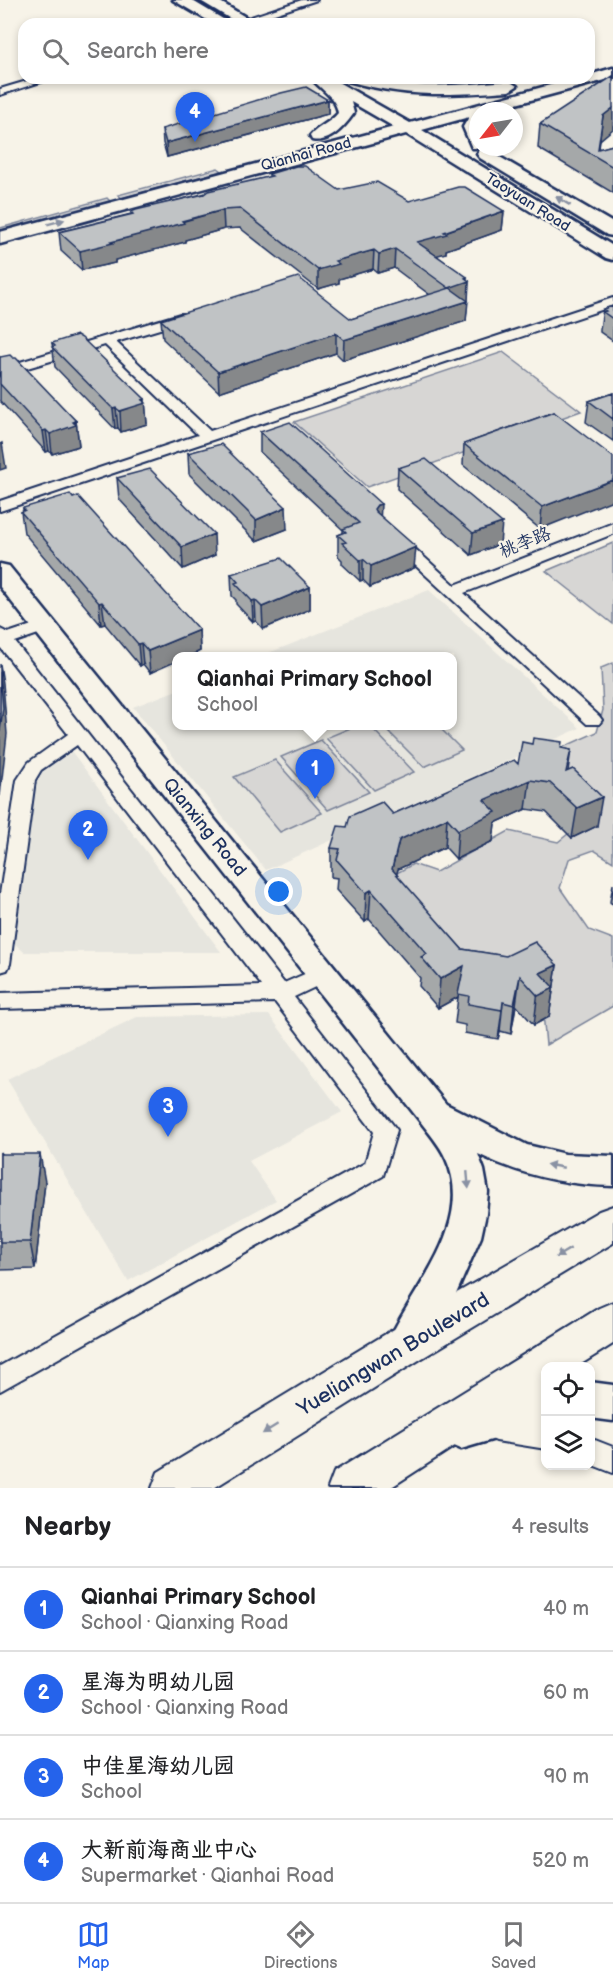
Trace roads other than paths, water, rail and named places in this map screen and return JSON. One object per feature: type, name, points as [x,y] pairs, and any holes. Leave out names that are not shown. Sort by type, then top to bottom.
[{"type":"main road","points":[[180,0],[213,18]]},
{"type":"main road","points":[[206,0],[240,18]]},
{"type":"main road","points":[[595,66],[613,62]]},
{"type":"main road","name":"Qianhai Road","points":[[595,78],[613,73]]},
{"type":"main road","points":[[318,136],[336,126],[346,113],[345,106],[326,84]]},
{"type":"main road","name":"Taoyuan Road","points":[[330,84],[406,127],[613,254]]},
{"type":"main road","name":"Taoyuan Road","points":[[362,84],[409,108],[613,231]]},
{"type":"main road","points":[[374,84],[419,92],[511,86]]},
{"type":"main road","name":"Qianhai Road","points":[[0,222],[388,117],[409,108],[519,84]]},
{"type":"main road","name":"Qianhai Road","points":[[500,102],[570,84]]},
{"type":"main road","name":"Qianhai Road","points":[[0,237],[469,111]]},
{"type":"main road","points":[[253,168],[383,144],[433,153],[477,171]]},
{"type":"main road","points":[[492,156],[500,163]]},
{"type":"main road","name":"Qianxing Road","points":[[0,571],[432,1111],[458,1148],[468,1170],[470,1200],[465,1230],[438,1291],[405,1346]]},
{"type":"main road","name":"Qianxing Road","points":[[432,1111],[501,1151],[531,1162],[572,1170],[613,1171]]},
{"type":"main road","name":"Yueliangwan Boulevard","points":[[174,1488],[405,1346],[613,1223]]},
{"type":"main road","points":[[350,1488],[613,1321]]},
{"type":"main road","points":[[595,1401],[613,1403]]},
{"type":"main road","points":[[423,1442],[541,1406]]},
{"type":"street","points":[[259,18],[312,0]]},
{"type":"street","points":[[0,92],[27,84]]},
{"type":"street","points":[[0,506],[613,302]]},
{"type":"street","points":[[0,372],[196,314]]},
{"type":"street","points":[[107,340],[208,437]]},
{"type":"street","name":"桃李路","points":[[452,592],[613,528]]},
{"type":"street","points":[[384,530],[593,720]]},
{"type":"street","points":[[0,1379],[375,1169],[386,1130],[2,639],[44,626]]},
{"type":"street","points":[[0,964],[26,780],[30,772],[42,760],[79,735]]},
{"type":"street","points":[[0,1001],[280,994],[323,974]]},
{"type":"street","points":[[479,1425],[541,1435]]},
{"type":"street","points":[[595,1453],[613,1460]]},
{"type":"place","name":"大新前海商业中心","points":[[195,142]]},
{"type":"place","name":"Qianhai Primary School","points":[[315,799]]},
{"type":"place","name":"星海为明幼儿园","points":[[88,860]]},
{"type":"place","name":"中佳星海幼儿园","points":[[168,1137]]}]
